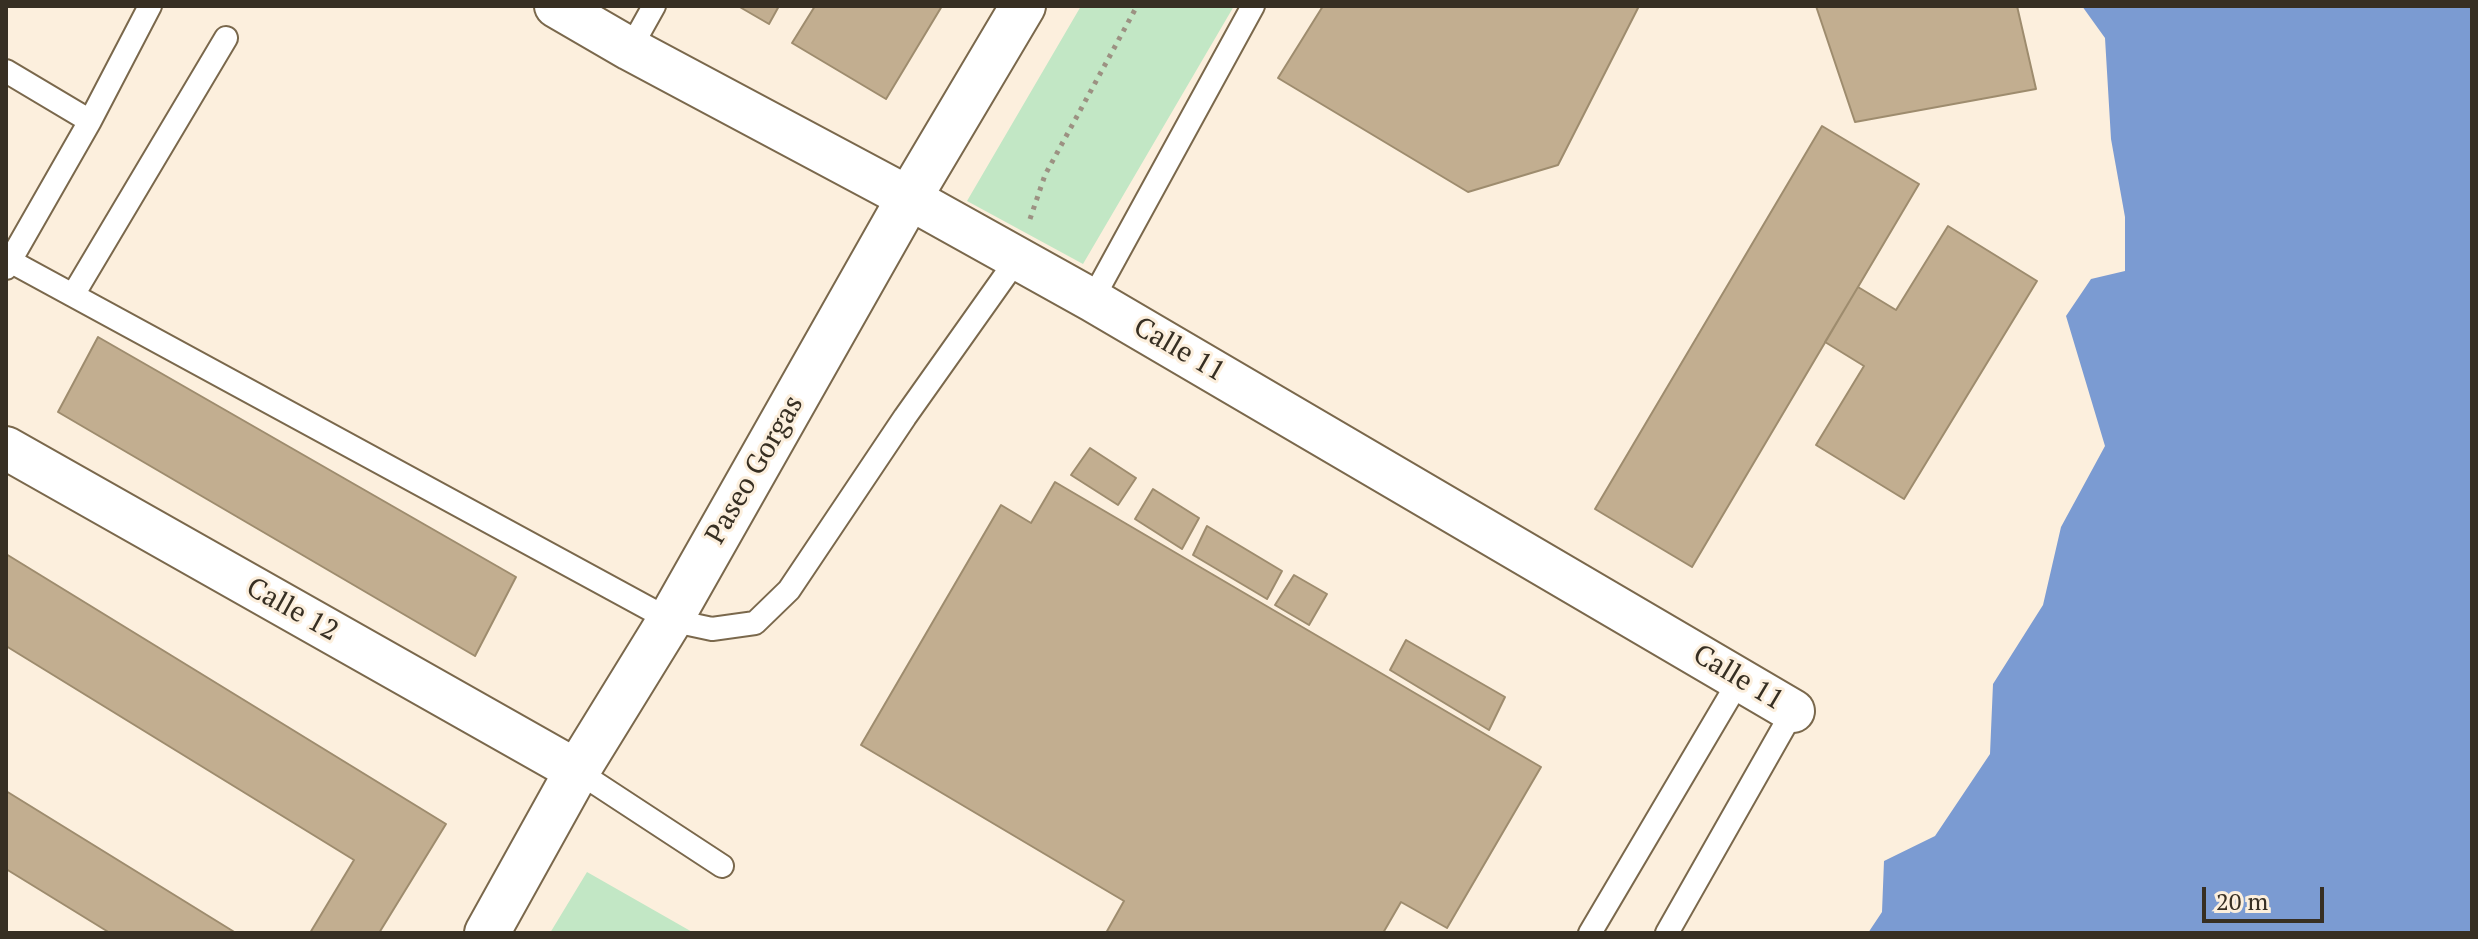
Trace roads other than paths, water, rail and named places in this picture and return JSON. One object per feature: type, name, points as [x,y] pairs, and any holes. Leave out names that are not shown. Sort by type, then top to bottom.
[{"type":"street","name":"Calle 11","points":[[556,6],[1092,300],[1793,711]]},
{"type":"street","name":"Paseo Gorgas","points":[[487,933],[577,771],[670,620],[909,198],[1023,6]]},
{"type":"street","name":"Calle 12","points":[[6,448],[577,771]]},
{"type":"lane","points":[[150,6],[90,121],[8,264],[73,295],[670,620],[712,629],[755,623],[789,590],[905,417],[1017,259]]},
{"type":"lane","points":[[630,49],[654,6]]},
{"type":"lane","points":[[1092,300],[1253,6]]},
{"type":"lane","points":[[73,295],[226,38]]},
{"type":"lane","points":[[6,71],[90,121]]},
{"type":"lane","points":[[1590,933],[1740,679]]},
{"type":"lane","points":[[1667,933],[1793,711]]},
{"type":"lane","points":[[577,771],[722,866]]},
{"type":"water","points":[[2082,6],[2472,6],[2472,933],[1868,933],[1882,912],[1884,861],[1935,836],[1990,754],[1993,684],[2043,605],[2061,527],[2105,446],[2066,316],[2091,279],[2125,271],[2125,217],[2111,139],[2105,38]]}]
